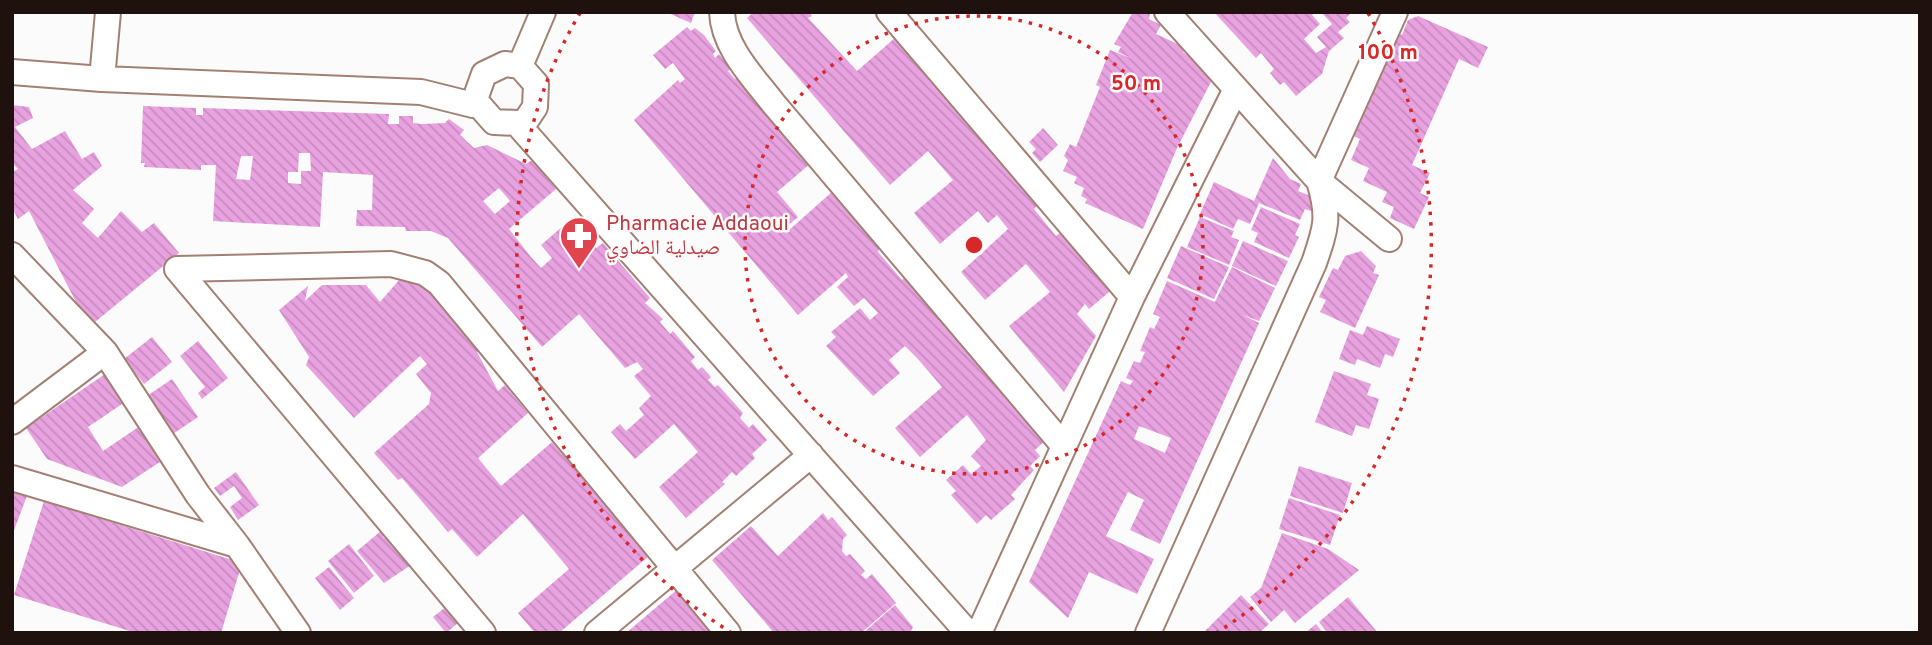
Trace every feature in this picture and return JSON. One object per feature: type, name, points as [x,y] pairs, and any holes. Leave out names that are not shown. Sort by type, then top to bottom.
[{"type":"street","points":[[102,79],[107,12]]},
{"type":"street","points":[[520,66],[543,12]]},
{"type":"street","points":[[722,12],[727,36],[740,59],[773,103],[1063,445]]},
{"type":"street","points":[[889,12],[1132,297]]},
{"type":"street","points":[[1167,12],[1235,91],[1319,181],[1389,239]]},
{"type":"street","points":[[1148,633],[1314,263],[1324,235],[1327,209],[1319,181],[1395,12]]},
{"type":"street","points":[[473,105],[480,82],[490,69],[505,64],[520,66],[533,77],[538,92],[535,107],[521,128]]},
{"type":"street","points":[[12,72],[102,79],[421,92],[479,105],[494,122],[518,123],[968,633]]},
{"type":"street","points":[[979,633],[1132,297],[1235,91]]},
{"type":"street","points":[[12,255],[105,352],[198,495],[237,545],[298,633]]},
{"type":"street","points":[[483,633],[177,269],[391,264],[425,273],[455,302],[728,633]]},
{"type":"street","points":[[12,422],[105,352]]},
{"type":"street","points":[[597,633],[811,454]]},
{"type":"street","points":[[12,478],[237,545]]},
{"type":"building","points":[[666,12],[695,12],[691,23]]},
{"type":"building","points":[[754,12],[809,12],[812,16],[808,18],[857,71],[896,37],[1038,205],[1034,209],[1056,236],[1065,229],[1114,288],[1089,309],[1085,304],[1077,314],[1096,336],[1064,392],[1009,326],[1050,292],[1026,264],[985,300],[961,272],[1008,229],[997,215],[988,223],[978,211],[940,244],[914,213],[953,180],[928,151],[890,185],[747,18]]},
{"type":"building","points":[[1133,12],[1150,13],[1149,19],[1161,25],[1156,34],[1186,48],[1183,52],[1203,66],[1201,70],[1214,76],[1177,148],[1143,229],[1085,203],[1087,199],[1081,196],[1084,188],[1074,183],[1077,177],[1063,171],[1068,160],[1064,156],[1070,144],[1076,147],[1100,87],[1096,85],[1110,50],[1133,59],[1118,52],[1121,47],[1114,44]]},
{"type":"building","points":[[1214,12],[1316,12],[1312,15],[1320,24],[1304,39],[1316,53],[1326,47],[1317,37],[1332,24],[1321,12],[1352,12],[1346,18],[1350,22],[1338,32],[1344,38],[1329,51],[1322,74],[1296,96],[1284,82],[1280,85],[1270,73],[1274,69],[1261,53],[1256,58]]},
{"type":"building","points":[[1418,16],[1488,47],[1478,68],[1459,59],[1412,165],[1430,173],[1420,193],[1429,197],[1414,229],[1390,218],[1394,207],[1382,202],[1387,192],[1363,181],[1369,168],[1351,160],[1360,139],[1352,135],[1397,33],[1402,35],[1408,20]]},
{"type":"building","points":[[687,27],[691,31],[695,28],[704,35],[716,51],[713,54],[715,58],[719,54],[731,69],[728,71],[735,79],[738,77],[811,163],[777,192],[798,217],[785,228],[788,231],[833,191],[880,245],[878,252],[902,280],[906,276],[1048,438],[1035,450],[1040,456],[1030,466],[1034,470],[1011,495],[1015,499],[991,520],[986,515],[977,524],[951,495],[956,491],[946,480],[963,465],[971,474],[981,466],[971,456],[986,440],[967,415],[920,457],[895,428],[942,387],[917,358],[905,346],[889,360],[900,373],[873,396],[826,346],[836,337],[831,332],[860,308],[870,320],[878,313],[864,298],[854,306],[837,287],[848,277],[846,273],[798,315],[634,120],[678,80],[680,83],[685,79],[673,63],[665,69],[653,55]]},
{"type":"building","points":[[12,105],[29,107],[33,118],[15,127],[32,149],[65,131],[82,159],[94,152],[102,166],[73,190],[94,209],[82,223],[98,238],[121,211],[142,232],[154,223],[179,253],[89,327],[29,211],[18,219],[12,208],[12,172],[18,169],[12,163]]},
{"type":"building","points":[[143,106],[196,108],[196,115],[203,115],[203,108],[389,114],[388,124],[399,124],[399,116],[413,116],[413,123],[422,124],[445,123],[449,119],[464,130],[460,135],[474,148],[487,145],[526,164],[532,160],[556,189],[509,229],[541,268],[552,258],[541,245],[570,220],[580,232],[585,230],[596,248],[603,243],[650,298],[645,303],[663,319],[660,322],[670,334],[673,331],[695,357],[691,361],[698,370],[702,367],[711,377],[708,380],[715,387],[718,385],[743,413],[740,418],[749,428],[753,424],[767,440],[752,454],[755,458],[736,476],[732,472],[722,482],[725,484],[686,518],[659,487],[698,452],[674,424],[635,459],[611,432],[620,424],[626,431],[644,415],[639,408],[651,396],[634,376],[643,369],[637,362],[625,368],[579,314],[542,347],[448,238],[431,231],[406,231],[405,227],[356,226],[357,210],[372,210],[373,175],[323,172],[320,227],[213,221],[216,165],[201,165],[201,170],[144,167],[145,163],[141,163]],"holes":[[[299,153],[310,153],[311,171],[301,171],[301,184],[288,183],[288,172],[298,172]],[[241,156],[253,156],[250,180],[236,179]],[[499,188],[510,201],[495,214],[483,201]]]},
{"type":"building","points":[[1043,128],[1058,145],[1040,162],[1032,153],[1036,149],[1029,142]]},
{"type":"building","points":[[1273,158],[1290,179],[1301,184],[1298,191],[1316,198],[1311,211],[1305,209],[1300,220],[1259,203],[1250,224],[1238,219],[1233,229],[1200,214],[1214,182],[1254,201]]},
{"type":"building","points":[[1261,207],[1300,224],[1295,235],[1299,237],[1289,258],[1254,242],[1258,233],[1251,230]]},
{"type":"building","points":[[1200,217],[1234,231],[1231,237],[1239,240],[1229,265],[1187,247]]},
{"type":"building","points":[[1243,241],[1288,261],[1276,286],[1232,266]]},
{"type":"building","points":[[1181,246],[1229,267],[1214,299],[1167,278]]},
{"type":"building","points":[[1361,251],[1376,266],[1373,273],[1379,275],[1355,328],[1320,312],[1326,300],[1319,297],[1333,268],[1338,270],[1345,256]]},
{"type":"building","points":[[1232,267],[1275,288],[1259,321],[1243,315],[1259,323],[1160,544],[1130,530],[1144,500],[1128,492],[1106,536],[1154,559],[1137,594],[1089,572],[1068,618],[1029,582],[1121,381],[1130,385],[1133,381],[1126,378],[1134,361],[1140,363],[1145,352],[1140,351],[1150,327],[1154,329],[1160,317],[1153,314],[1167,281],[1215,302]],"holes":[[[1139,426],[1171,438],[1165,453],[1134,439]]]},
{"type":"building","points":[[400,279],[425,282],[483,347],[477,352],[498,391],[505,385],[528,413],[478,458],[501,486],[552,442],[649,556],[559,633],[535,633],[518,613],[569,569],[523,514],[477,557],[452,529],[448,532],[402,478],[398,480],[374,453],[429,404],[431,393],[416,374],[427,364],[420,356],[354,418],[306,365],[309,357],[279,310],[308,286],[305,301],[322,285],[366,285],[380,302]]},
{"type":"building","points":[[1367,326],[1400,339],[1393,357],[1385,354],[1380,368],[1357,359],[1355,365],[1339,359],[1350,330],[1363,335]]},
{"type":"building","points":[[152,337],[172,362],[144,384],[124,359]]},
{"type":"building","points":[[198,341],[228,378],[202,399],[198,393],[205,387],[180,356]]},
{"type":"building","points":[[1334,371],[1371,384],[1367,395],[1379,399],[1369,429],[1356,425],[1352,436],[1315,422]]},
{"type":"building","points":[[108,372],[128,400],[88,427],[103,451],[143,424],[166,458],[122,487],[47,459],[26,428]]},
{"type":"building","points":[[172,379],[198,417],[170,436],[144,398]]},
{"type":"building","points":[[1299,466],[1352,483],[1343,513],[1290,496]]},
{"type":"building","points":[[236,472],[259,505],[238,520],[230,507],[242,498],[234,486],[220,496],[214,488]]},
{"type":"building","points":[[12,487],[28,493],[13,533],[12,533]]},
{"type":"building","points":[[1289,498],[1340,515],[1330,545],[1279,529]]},
{"type":"building","points":[[44,501],[242,563],[221,633],[136,633],[14,595]]},
{"type":"building","points":[[823,513],[828,520],[832,517],[847,535],[843,539],[842,551],[846,556],[850,554],[865,571],[861,575],[866,579],[872,574],[896,603],[861,633],[774,633],[712,560],[751,526],[778,556]]},
{"type":"building","points":[[381,531],[384,538],[394,534],[417,561],[384,583],[357,551]]},
{"type":"building","points":[[1282,533],[1328,549],[1359,570],[1295,623],[1284,610],[1271,622],[1250,597],[1261,588]]},
{"type":"building","points":[[349,544],[374,576],[354,593],[328,561]]},
{"type":"building","points":[[329,567],[354,598],[340,610],[315,578]]},
{"type":"building","points":[[679,588],[717,633],[626,633]]},
{"type":"building","points":[[1241,595],[1269,624],[1259,633],[1203,633]]},
{"type":"building","points":[[1348,597],[1378,633],[1327,633],[1319,622]]},
{"type":"building","points":[[451,603],[464,618],[446,633],[433,617]]},
{"type":"building","points":[[895,605],[913,627],[910,633],[863,633]]},
{"type":"building","points":[[1316,624],[1323,633],[1305,633]]},
{"type":"place","name":"Pharmacie Addaoui صيدلية الضاوي","points":[[579,270]]}]
